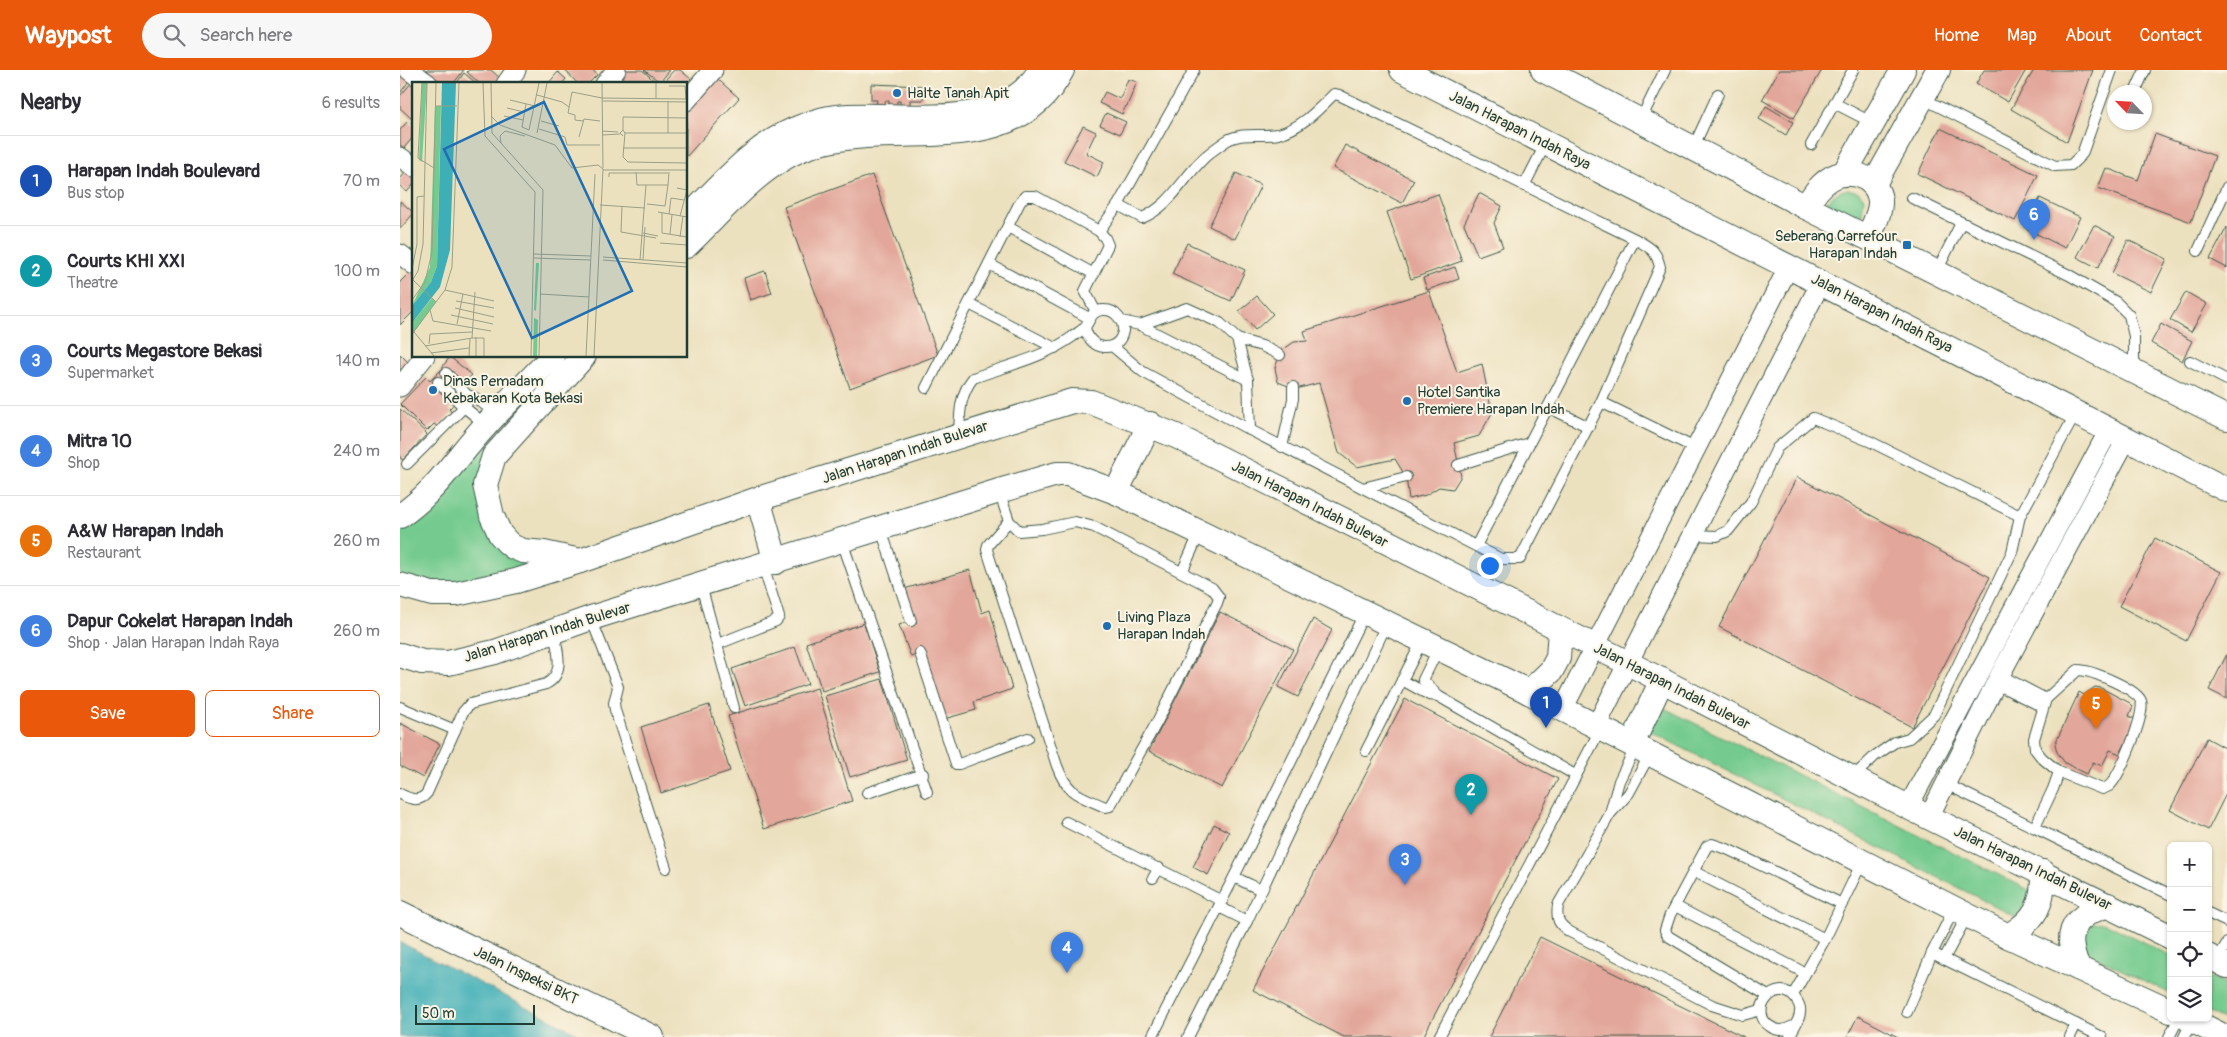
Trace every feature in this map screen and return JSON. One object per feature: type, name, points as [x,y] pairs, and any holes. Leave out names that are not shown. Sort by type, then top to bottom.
[{"type":"street","points":[[409,70],[425,82]]},
{"type":"street","points":[[507,82],[516,70]]},
{"type":"street","points":[[607,82],[616,70]]},
{"type":"street","points":[[688,99],[713,70]]},
{"type":"street","points":[[688,218],[746,160],[779,135],[834,117],[944,117],[985,110],[1005,102],[1026,90],[1040,70]]},
{"type":"street","points":[[688,244],[760,175],[786,156],[811,145],[839,138],[941,134],[995,126],[1021,114],[1043,98],[1062,70]]},
{"type":"street","name":"Jalan Harapan Indah Raya","points":[[1402,70],[2227,490]]},
{"type":"street","points":[[1543,70],[1806,207],[2227,418]]},
{"type":"street","points":[[1806,207],[1816,189],[1830,179],[1845,172],[1903,70]]},
{"type":"street","points":[[1874,184],[1938,70]]},
{"type":"street","points":[[400,157],[412,166]]},
{"type":"street","points":[[1845,172],[1856,174],[1874,184],[1880,200],[1875,222],[1868,237]]},
{"type":"street","points":[[1563,709],[1789,266]]},
{"type":"street","points":[[1598,727],[1626,662],[1821,282]]},
{"type":"street","points":[[400,386],[423,358]]},
{"type":"street","points":[[400,516],[418,504],[435,487],[491,420],[551,358]]},
{"type":"street","points":[[580,561],[544,552],[523,551],[507,542],[500,534],[492,516],[485,485],[494,456],[582,358]]},
{"type":"street","name":"Jalan Harapan Indah Bulevar","points":[[400,585],[432,594],[456,594],[516,581],[959,435],[1072,401],[1091,402],[1150,424],[2167,935]]},
{"type":"street","points":[[1119,484],[1150,424]]},
{"type":"street","points":[[1919,812],[1946,784],[2118,434]]},
{"type":"street","points":[[1919,812],[2118,434]]},
{"type":"street","name":"Jalan Harapan Indah Bulevar","points":[[400,655],[422,662],[448,662],[495,652],[591,618],[701,585],[770,559],[842,541],[1057,474],[1068,474],[1119,484],[1200,532],[1529,692],[2008,936],[2167,1009]]},
{"type":"street","points":[[758,502],[770,559]]},
{"type":"street","points":[[1529,692],[1551,671],[1558,658],[1560,629]]},
{"type":"street","points":[[1639,748],[1662,680]]},
{"type":"street","points":[[2008,936],[2022,928],[2036,911],[2043,892],[2042,872]]},
{"type":"street","points":[[2078,968],[2070,947],[2075,926],[2082,917],[2108,905]]},
{"type":"street","name":"Jalan Inspeksi BKT","points":[[400,913],[652,1037]]},
{"type":"street","points":[[2186,1024],[2225,1037]]},
{"type":"lane","points":[[1099,231],[1118,205],[1194,70]]},
{"type":"lane","points":[[1640,121],[1665,70]]},
{"type":"lane","points":[[1811,145],[1853,70]]},
{"type":"lane","points":[[1922,98],[2055,166],[2071,165],[2082,154],[2112,70]]},
{"type":"lane","points":[[2138,85],[2145,70]]},
{"type":"lane","points":[[1112,346],[1143,372],[1282,447],[1501,559],[1520,559],[1601,402],[1660,267],[1657,254],[1649,246],[1334,94],[1326,104],[1294,128],[1276,134],[1256,133],[1228,140],[1202,160],[1167,203],[1153,213],[1142,218],[1118,205]]},
{"type":"lane","points":[[1692,148],[1718,94]]},
{"type":"lane","points":[[1834,103],[1873,123]]},
{"type":"lane","points":[[1524,186],[1546,143]]},
{"type":"lane","points":[[2198,251],[2227,187]]},
{"type":"lane","points":[[926,388],[1025,196],[1035,196],[1099,231],[1105,238],[1108,246],[1086,291],[1090,319],[1087,337],[1093,344],[1102,347],[1112,346],[1120,340],[1123,330],[1121,321],[1115,313],[1106,310],[1090,319],[1055,348],[973,378],[964,389],[960,404],[959,435]]},
{"type":"lane","points":[[1912,198],[2069,275],[2116,302],[2128,314],[2134,336],[2134,370]]},
{"type":"lane","points":[[1937,271],[1961,223]]},
{"type":"lane","points":[[1008,227],[1094,274]]},
{"type":"lane","points":[[1476,546],[1636,240]]},
{"type":"lane","points":[[989,264],[1090,319]]},
{"type":"lane","points":[[969,304],[1055,348]]},
{"type":"lane","points":[[1140,325],[1186,308],[1220,323],[1237,339],[1262,346],[1280,355]]},
{"type":"lane","points":[[1121,321],[1140,325],[1248,380]]},
{"type":"lane","points":[[1237,339],[1248,380],[1250,430]]},
{"type":"lane","points":[[2190,361],[2227,380]]},
{"type":"lane","points":[[446,373],[467,395],[474,397],[491,420]]},
{"type":"lane","points":[[438,382],[464,407],[491,420]]},
{"type":"lane","points":[[1282,447],[1293,399],[1293,387]]},
{"type":"lane","points":[[407,464],[474,397]]},
{"type":"lane","points":[[1601,402],[1697,449]]},
{"type":"lane","points":[[1548,407],[1589,427]]},
{"type":"lane","points":[[1852,778],[1895,742],[1909,738],[1934,715],[2012,552],[2020,516],[2076,412]]},
{"type":"lane","points":[[1692,536],[1717,536],[1728,531],[1751,502],[1777,448],[1813,418],[1869,441],[2020,516]]},
{"type":"lane","points":[[1458,465],[1529,443]]},
{"type":"lane","points":[[1363,488],[1406,477]]},
{"type":"lane","points":[[999,491],[1009,521],[1019,531],[1076,522],[1094,527],[1212,588],[1219,597],[1218,603],[1129,772],[1110,806],[1105,808],[1070,790],[1063,783],[1057,766],[986,550],[988,545],[1009,521]]},
{"type":"lane","points":[[881,529],[911,621]]},
{"type":"lane","points":[[1182,572],[1200,532]]},
{"type":"lane","points":[[842,541],[923,774],[927,792]]},
{"type":"lane","points":[[718,644],[776,621],[778,617],[770,559]]},
{"type":"lane","points":[[701,585],[734,708]]},
{"type":"lane","points":[[1152,1037],[1221,904],[1365,612]]},
{"type":"lane","points":[[591,618],[618,687],[615,710],[666,868]]},
{"type":"lane","points":[[1188,1037],[1247,921],[1387,623]]},
{"type":"lane","points":[[400,794],[410,799],[423,797],[463,712],[470,704],[546,684],[554,678],[558,665],[554,631]]},
{"type":"lane","points":[[1366,751],[1402,680],[1430,645]]},
{"type":"lane","points":[[1430,645],[1423,680],[1438,696],[1575,775]]},
{"type":"lane","points":[[920,653],[956,764],[1028,738]]},
{"type":"lane","points":[[2078,670],[2086,670],[2139,696],[2142,712],[2133,741],[2110,785],[2102,789],[2059,772],[2042,758],[2035,749],[2034,739],[2044,703],[2078,670]]},
{"type":"lane","points":[[1402,680],[1429,695],[1438,696]]},
{"type":"lane","points":[[1998,680],[2044,703]]},
{"type":"lane","points":[[400,707],[455,730]]},
{"type":"lane","points":[[1439,1037],[1598,727]]},
{"type":"lane","points":[[1639,748],[1629,793],[1610,814],[1558,905],[1556,915],[1559,924],[1570,932],[1712,1005],[1743,1015],[1761,1010]]},
{"type":"lane","points":[[1610,814],[1619,781],[1639,748]]},
{"type":"lane","points":[[2035,827],[2059,772]]},
{"type":"lane","points":[[867,793],[923,774]]},
{"type":"lane","points":[[1946,784],[2167,892]]},
{"type":"lane","points":[[1066,822],[1159,868],[1247,921]]},
{"type":"lane","points":[[1768,996],[1668,936],[1665,930],[1675,906],[1707,846],[1712,844],[1727,849],[1842,904]]},
{"type":"lane","points":[[1793,996],[1825,939],[1862,862]]},
{"type":"lane","points":[[1153,878],[1159,868]]},
{"type":"lane","points":[[1693,871],[1825,939]]},
{"type":"lane","points":[[1234,877],[1261,890]]},
{"type":"lane","points":[[1675,906],[1805,973]]},
{"type":"lane","points":[[1907,1012],[1932,953],[1960,912]]},
{"type":"lane","points":[[1944,959],[1960,912]]},
{"type":"lane","points":[[2212,915],[2227,922]]},
{"type":"lane","points":[[1932,953],[2102,1037]]},
{"type":"lane","points":[[1776,992],[1785,992],[1799,1002],[1800,1011],[1798,1020],[1793,1026],[1785,1030],[1776,1030],[1768,1026],[1763,1019],[1761,1010],[1763,1002],[1768,996],[1776,992]]},
{"type":"lane","points":[[2070,1037],[2076,1024]]},
{"type":"lane","points":[[2169,1037],[2186,1024]]},
{"type":"lane","points":[[1790,1037],[1793,1026]]},
{"type":"green space","points":[[1848,189],[1859,192],[1864,198],[1862,214],[1858,222],[1825,206],[1834,195]]},
{"type":"green space","points":[[486,425],[505,445],[494,456],[500,534],[544,553],[516,581],[400,585],[400,516]]},
{"type":"green space","points":[[1660,706],[2031,891],[2026,906],[2016,917],[1649,731]]},
{"type":"green space","points":[[2103,922],[2167,954],[2167,992],[2077,948],[2092,923]]},
{"type":"green space","points":[[2212,978],[2227,985],[2227,1022],[2212,1014]]},
{"type":"water","points":[[400,942],[585,1037],[400,1037]]},
{"type":"building","points":[[426,70],[464,70],[455,82],[441,82]]},
{"type":"building","points":[[469,70],[491,70],[502,80],[500,82],[478,82],[467,72]]},
{"type":"building","points":[[565,70],[593,70],[597,75],[590,82],[576,82]]},
{"type":"building","points":[[625,70],[642,70],[656,82],[616,82]]},
{"type":"building","points":[[644,70],[670,70],[660,82]]},
{"type":"building","points":[[674,70],[680,70],[691,79],[688,83],[670,82],[666,79]]},
{"type":"building","points":[[1779,70],[1822,70],[1794,118],[1762,100]]},
{"type":"building","points":[[1984,70],[2026,70],[2008,102],[1976,84]]},
{"type":"building","points":[[2034,70],[2093,70],[2067,142],[2011,109]]},
{"type":"building","points":[[558,72],[566,79],[564,82],[550,82]]},
{"type":"building","points":[[464,73],[475,82],[457,82]]},
{"type":"building","points":[[400,74],[409,81],[400,93]]},
{"type":"building","points":[[713,75],[739,98],[688,155],[688,103]]},
{"type":"building","points":[[1128,79],[1137,82],[1122,114],[1099,103],[1105,92],[1120,99]]},
{"type":"building","points":[[412,82],[412,119],[400,108],[400,96]]},
{"type":"building","name":"Halte Tanah Apit","points":[[871,84],[924,86],[923,100],[910,100],[910,107],[900,107],[900,101],[897,101],[897,107],[889,107],[889,101],[885,101],[885,107],[876,107],[877,100],[871,100]]},
{"type":"building","points":[[1766,106],[1793,122],[1786,135],[1759,119]]},
{"type":"building","points":[[1106,113],[1126,122],[1120,134],[1100,125]]},
{"type":"building","points":[[408,121],[412,124],[412,138],[404,148],[400,145],[400,130]]},
{"type":"building","points":[[1083,126],[1096,132],[1086,153],[1104,162],[1097,177],[1064,161]]},
{"type":"building","points":[[1940,128],[2038,175],[2015,221],[1918,174]]},
{"type":"building","points":[[2155,134],[2215,156],[2191,222],[2098,188],[2106,168],[2138,180]]},
{"type":"building","points":[[1345,145],[1414,180],[1402,203],[1333,168]]},
{"type":"building","points":[[407,171],[412,175],[412,186],[407,192],[400,186],[400,179]]},
{"type":"building","points":[[1236,173],[1261,185],[1235,239],[1209,226]]},
{"type":"building","points":[[872,175],[938,355],[850,388],[784,207]]},
{"type":"building","points":[[1479,193],[1502,206],[1494,223],[1503,247],[1478,256],[1464,224]]},
{"type":"building","points":[[1438,194],[1462,261],[1411,279],[1387,212]]},
{"type":"building","points":[[2040,198],[2080,217],[2065,248],[2025,228]]},
{"type":"building","points":[[400,201],[412,211],[412,215],[400,229]]},
{"type":"building","points":[[2094,225],[2115,236],[2098,268],[2077,257]]},
{"type":"building","points":[[2227,227],[2227,268],[2210,259]]},
{"type":"building","points":[[2128,240],[2167,259],[2151,292],[2112,273]]},
{"type":"building","points":[[1187,243],[1245,270],[1231,301],[1172,274]]},
{"type":"building","points":[[1455,267],[1459,279],[1427,290],[1423,278]]},
{"type":"building","points":[[412,270],[412,313],[400,325],[400,282]]},
{"type":"building","points":[[765,271],[772,293],[750,300],[744,278]]},
{"type":"building","name":"Hotel Santika Premiere Harapan Indah","points":[[1429,291],[1457,372],[1482,364],[1492,413],[1479,436],[1454,443],[1461,476],[1453,489],[1439,487],[1426,495],[1409,499],[1406,477],[1395,459],[1357,467],[1339,453],[1319,383],[1296,389],[1278,382],[1275,368],[1281,351],[1294,342],[1307,341],[1304,331]]},
{"type":"building","points":[[2186,292],[2207,304],[2191,332],[2170,320]]},
{"type":"building","points":[[1257,296],[1273,314],[1255,330],[1239,311]]},
{"type":"building","points":[[2161,324],[2192,341],[2182,361],[2151,343]]},
{"type":"building","points":[[400,354],[411,365],[400,377]]},
{"type":"building","name":"Dinas Pemadam Kebakaran Kota Bekasi","points":[[451,358],[472,375],[447,397],[454,404],[449,409],[452,413],[438,427],[434,424],[427,431],[400,404],[426,377],[430,381]]},
{"type":"building","points":[[400,409],[427,434],[403,460],[400,458]]},
{"type":"building","points":[[1797,477],[1990,577],[1912,727],[1719,627]]},
{"type":"building","points":[[2155,538],[2221,572],[2186,641],[2119,606]]},
{"type":"building","points":[[970,570],[982,613],[990,610],[1012,689],[974,702],[976,710],[944,719],[923,652],[911,657],[899,625],[913,620],[904,589]]},
{"type":"building","points":[[1220,612],[1293,649],[1222,788],[1149,751]]},
{"type":"building","points":[[1313,619],[1332,630],[1298,697],[1278,687]]},
{"type":"building","points":[[864,623],[880,672],[822,691],[806,643]]},
{"type":"building","points":[[795,647],[808,684],[745,706],[732,669]]},
{"type":"building","points":[[2227,654],[2227,699],[2209,690]]},
{"type":"building","points":[[882,679],[907,760],[850,777],[825,696]]},
{"type":"building","points":[[2095,687],[2101,688],[2130,703],[2133,706],[2129,716],[2137,720],[2120,754],[2110,750],[2102,766],[2093,762],[2087,774],[2065,763],[2057,752],[2055,744],[2079,692],[2084,695]]},
{"type":"building","points":[[817,688],[852,801],[764,829],[728,716]]},
{"type":"building","points":[[1405,699],[1558,779],[1423,1037],[1344,1037],[1253,990]]},
{"type":"building","points":[[709,705],[730,771],[661,793],[641,727]]},
{"type":"building","points":[[400,723],[440,744],[423,778],[400,766]]},
{"type":"building","points":[[2207,738],[2227,749],[2227,792],[2208,830],[2170,810]]},
{"type":"building","points":[[1214,824],[1229,832],[1208,875],[1193,867]]},
{"type":"building","points":[[1540,937],[1744,1037],[1489,1037]]},
{"type":"building","points":[[1858,1016],[1898,1037],[1847,1037]]},
{"type":"place","name":"Halte Tanah Apit","points":[[897,93]]},
{"type":"place","name":"Dapur Cokelat Harapan Indah","points":[[2034,240]]},
{"type":"place","name":"Seberang Carrefour Harapan Indah","points":[[1907,245]]},
{"type":"place","name":"Dinas Pemadam Kebakaran Kota Bekasi","points":[[433,390]]},
{"type":"place","name":"Hotel Santika Premiere Harapan Indah","points":[[1407,401]]},
{"type":"place","name":"Living Plaza Harapan Indah","points":[[1107,626]]},
{"type":"place","name":"Harapan Indah Boulevard","points":[[1546,728]]},
{"type":"place","name":"A&W Harapan Indah","points":[[2096,729]]},
{"type":"place","name":"Courts KHI XXI","points":[[1471,815]]},
{"type":"place","name":"Courts Megastore Bekasi","points":[[1405,885]]},
{"type":"place","name":"Mitra 10","points":[[1067,973]]}]
